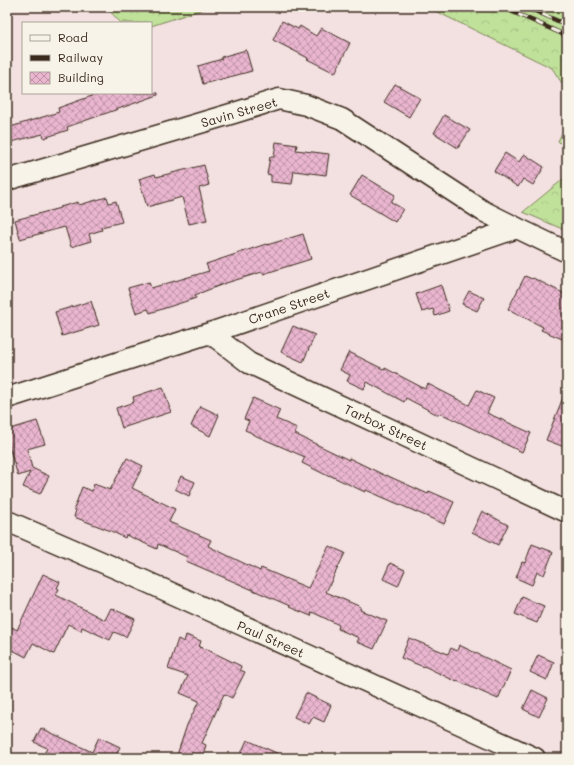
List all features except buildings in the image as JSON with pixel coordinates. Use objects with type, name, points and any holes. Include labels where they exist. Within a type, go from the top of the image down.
[{"type":"street","name":"Savin Street","points":[[7,180],[279,99],[306,105],[342,119],[483,211],[517,228]]},
{"type":"street","points":[[517,228],[567,252]]},
{"type":"street","name":"Crane Street","points":[[7,398],[210,333],[517,228]]},
{"type":"street","name":"Tarbox Street","points":[[210,333],[249,363],[567,512]]},
{"type":"street","name":"Paul Street","points":[[7,522],[136,577],[535,758]]},
{"type":"green space","points":[[106,7],[210,7],[152,26],[152,22],[120,22]]},
{"type":"green space","points":[[427,7],[567,7],[567,91],[552,68]]},
{"type":"green space","points":[[567,123],[567,150],[558,141]]},
{"type":"green space","points":[[567,176],[567,231],[523,212]]},
{"type":"railway","points":[[502,7],[567,36]]},
{"type":"railway","points":[[526,7],[567,25]]}]
